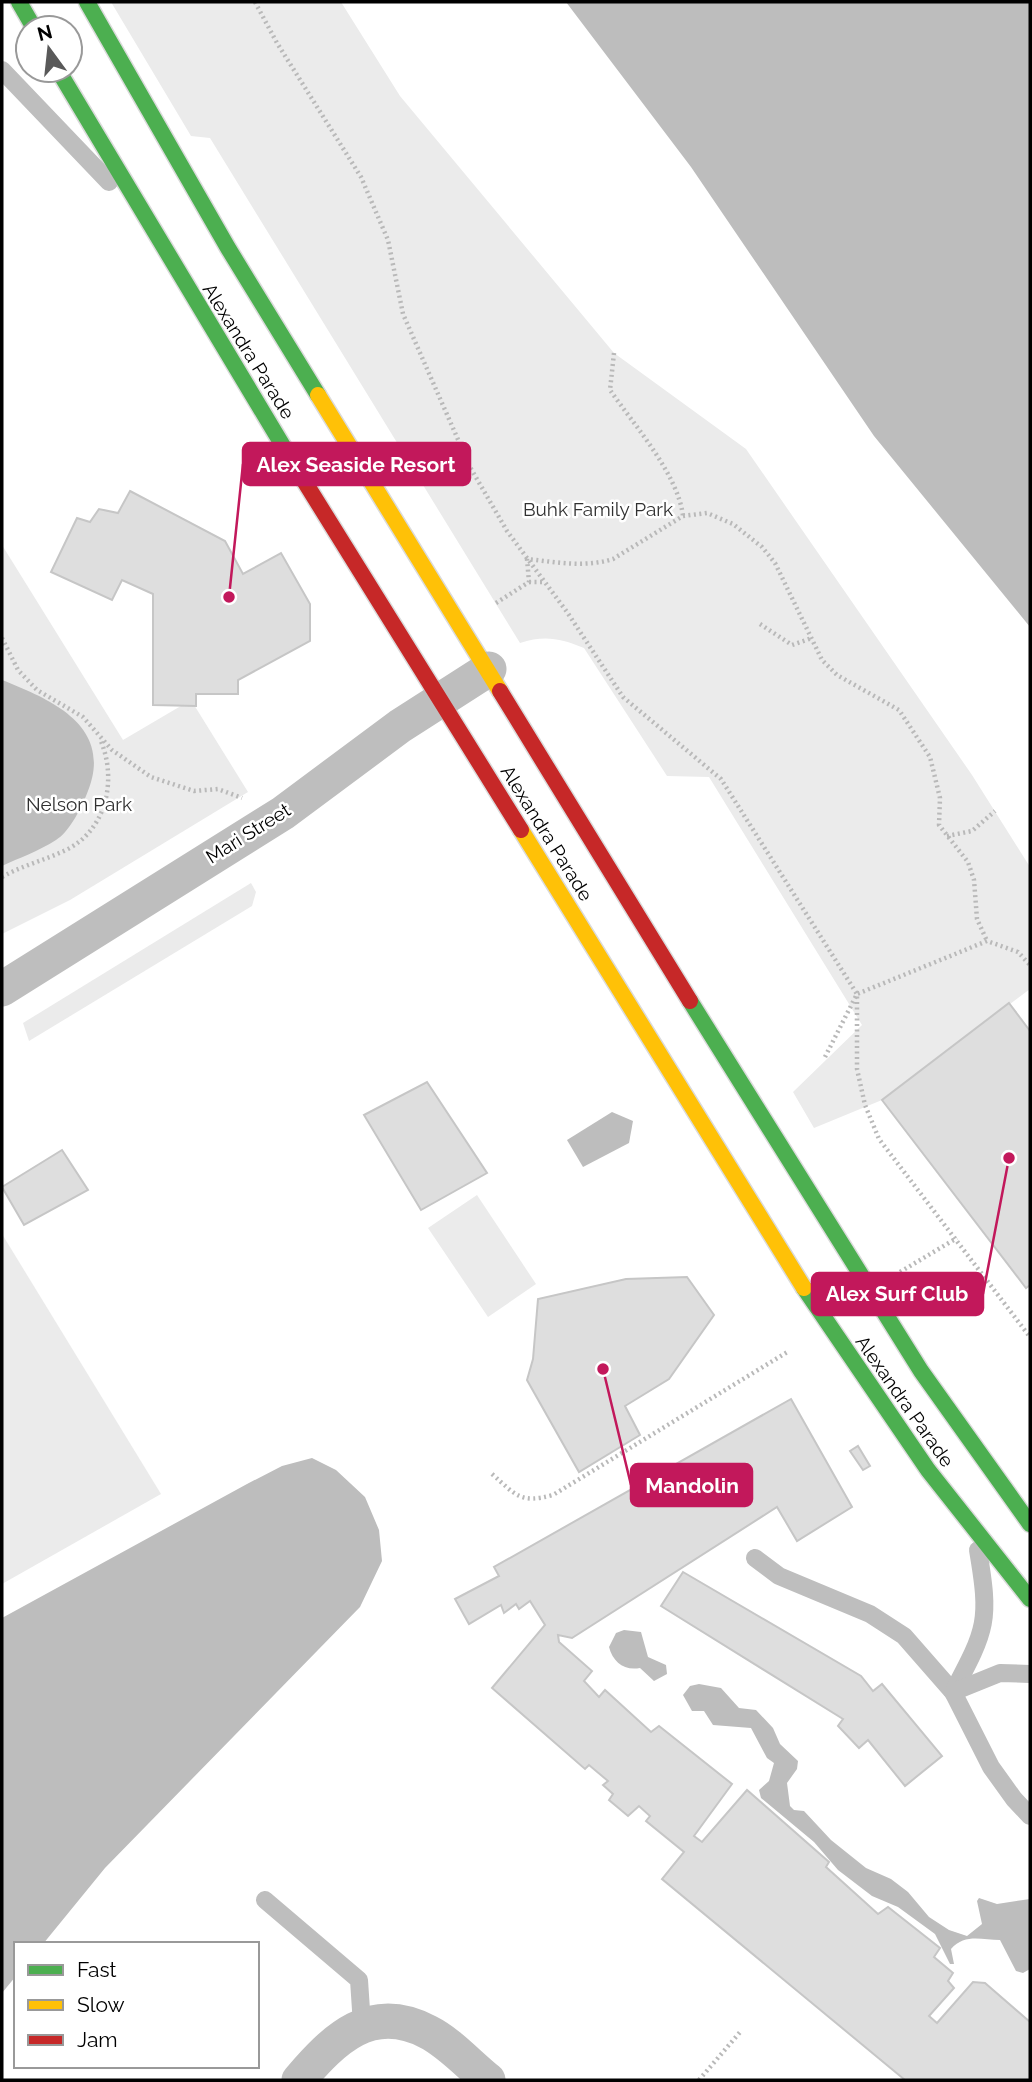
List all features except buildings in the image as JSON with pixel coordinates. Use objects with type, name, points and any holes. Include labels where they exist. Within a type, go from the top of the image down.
[{"type":"main road","name":"Alexandra Parade","points":[[88,2],[228,248],[884,1314],[972,1445],[1030,1524]]},
{"type":"main road","name":"Alexandra Parade","points":[[66,84],[137,209],[834,1336],[976,1537],[1030,1599]]},
{"type":"street","name":"Mari Street","points":[[2,989],[283,813],[393,731],[489,669]]},
{"type":"street","points":[[299,2080],[340,2036],[362,2025],[386,2021],[409,2025],[430,2033],[488,2080]]},
{"type":"lane","points":[[2,70],[78,152],[137,209]]},
{"type":"lane","points":[[953,1692],[984,1629],[987,1602],[976,1537]]},
{"type":"lane","points":[[755,1558],[779,1576],[870,1614],[904,1636],[953,1692],[991,1768],[1030,1816]]},
{"type":"lane","points":[[953,1692],[1000,1674],[1030,1674]]},
{"type":"lane","points":[[265,1900],[359,1980],[362,2025]]},
{"type":"path","points":[[255,2],[276,43],[361,177],[388,240],[403,314],[470,467],[507,531],[623,697],[721,779],[857,994],[857,1069],[865,1105],[880,1139],[1030,1337]]},
{"type":"path","points":[[614,353],[610,390],[671,478],[681,498],[682,516]]},
{"type":"path","points":[[527,559],[571,564],[613,559],[682,516],[707,513],[720,517],[762,547],[775,563],[822,660],[836,675],[899,710],[930,757],[940,798],[939,825],[968,862],[974,880],[977,919],[987,941]]},
{"type":"path","points":[[527,559],[528,582]]},
{"type":"path","points":[[496,603],[528,582],[544,582]]},
{"type":"path","points":[[760,624],[792,645],[813,638]]},
{"type":"path","points":[[2,638],[18,670],[37,690],[83,717],[113,750],[151,777],[194,791],[218,789],[283,813]]},
{"type":"path","points":[[2,877],[70,848],[88,834],[100,815],[111,778],[109,758],[99,735]]},
{"type":"path","points":[[947,836],[972,831],[995,811]]},
{"type":"path","points":[[825,1057],[857,994],[987,941],[1018,952],[1030,965]]},
{"type":"path","points":[[899,1273],[957,1238]]},
{"type":"path","points":[[492,1474],[519,1498],[532,1501],[553,1495],[789,1351]]},
{"type":"path","points":[[699,2080],[741,2031]]},
{"type":"green space","name":"Buhk Family Park","points":[[111,2],[341,2],[400,96],[614,353],[746,449],[972,775],[1030,867],[1030,989],[882,1100],[814,1128],[793,1092],[862,1025],[709,777],[667,776],[584,648],[552,639],[520,643],[210,138],[191,136]]},
{"type":"green space","name":"Nelson Park","points":[[2,545],[123,740],[191,700],[248,792],[70,900],[2,934]]},
{"type":"green space","points":[[251,883],[256,892],[252,906],[29,1041],[23,1023]]},
{"type":"green space","points":[[477,1195],[536,1284],[488,1317],[428,1228]]},
{"type":"green space","points":[[2,1234],[161,1494],[2,1584]]},
{"type":"shaded area","points":[[566,2],[1030,2],[1030,627],[874,436],[691,167]]},
{"type":"shaded area","points":[[2,680],[42,697],[75,720],[87,735],[93,752],[93,772],[84,802],[65,832],[49,844],[2,866]]},
{"type":"shaded area","points":[[612,1112],[633,1121],[629,1143],[583,1167],[567,1140]]},
{"type":"shaded area","points":[[312,1458],[336,1470],[365,1497],[379,1530],[382,1561],[360,1607],[105,1868],[45,1942],[14,1942],[14,1978],[2,1993],[2,1618],[282,1466]]},
{"type":"shaded area","points":[[624,1630],[641,1632],[648,1657],[666,1665],[667,1674],[654,1681],[640,1668],[624,1667],[616,1661],[609,1647],[616,1633]]},
{"type":"shaded area","points":[[699,1684],[721,1688],[739,1708],[756,1710],[773,1728],[780,1744],[798,1761],[797,1769],[787,1783],[790,1806],[794,1810],[804,1811],[831,1840],[866,1868],[891,1879],[908,1892],[929,1917],[949,1930],[967,1936],[982,1924],[977,1901],[979,1898],[997,1904],[1030,1899],[1030,1969],[1023,1973],[1016,1971],[1000,1940],[962,1941],[951,1949],[954,1964],[950,1964],[935,1934],[898,1907],[872,1896],[838,1870],[814,1842],[761,1798],[759,1790],[769,1781],[774,1763],[767,1758],[751,1728],[713,1725],[704,1711],[692,1711],[683,1695],[690,1686]]},
{"type":"traffic: fast","points":[[19,2],[26,14]]},
{"type":"traffic: fast","points":[[87,2],[228,248],[318,395]]},
{"type":"traffic: fast","points":[[66,84],[298,471]]},
{"type":"traffic: fast","points":[[690,1001],[921,1371],[1030,1524]]},
{"type":"traffic: fast","points":[[804,1288],[928,1470],[1030,1599]]},
{"type":"traffic: slow","points":[[318,395],[500,691]]},
{"type":"traffic: slow","points":[[521,830],[804,1288]]},
{"type":"traffic: jam","points":[[298,471],[521,830]]},
{"type":"traffic: jam","points":[[500,691],[690,1001]]},
{"type":"place","name":"Alex Seaside Resort","points":[[229,597]]},
{"type":"place","name":"Alex Surf Club","points":[[1009,1158]]},
{"type":"place","name":"Mandolin","points":[[603,1369]]}]
